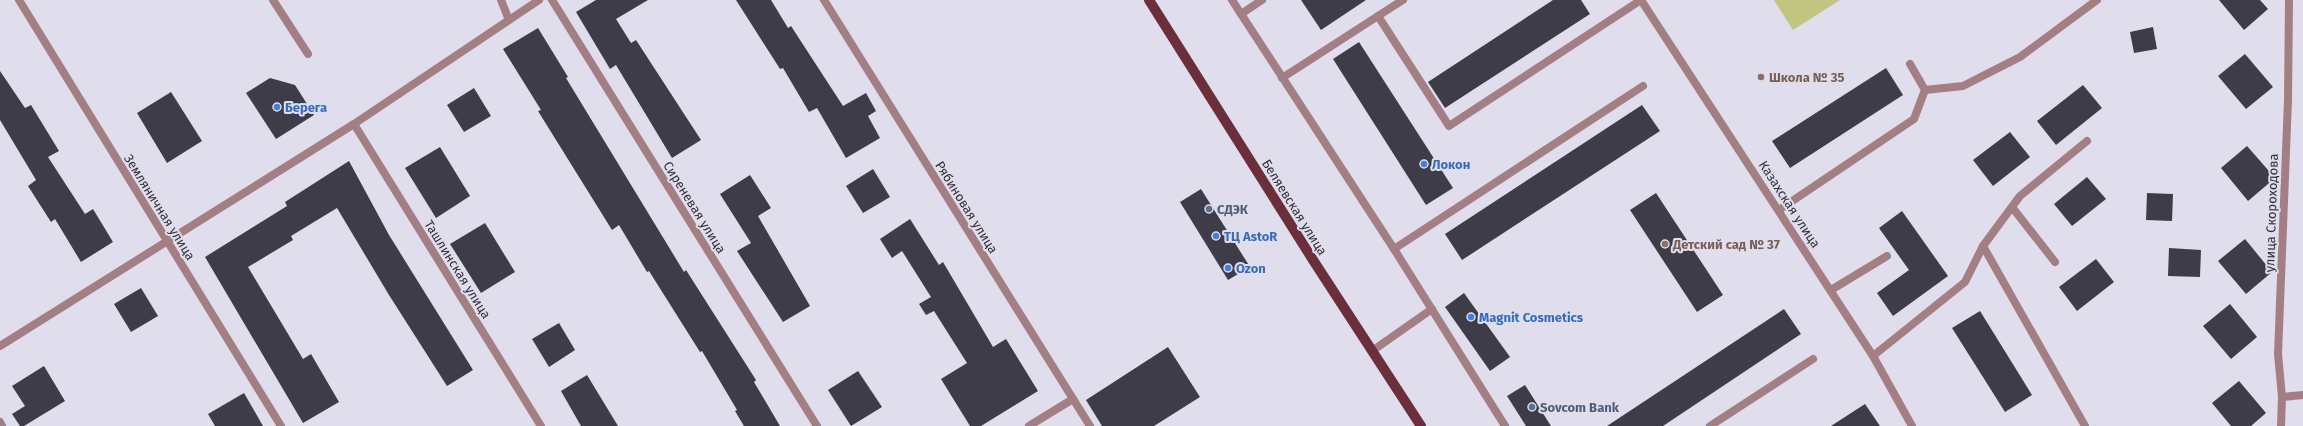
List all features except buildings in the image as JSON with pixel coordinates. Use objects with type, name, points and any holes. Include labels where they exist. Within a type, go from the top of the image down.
[{"type":"main road","name":"Беляевская улица","points":[[1149,0],[1420,426]]},
{"type":"street","name":"Земляничная улица","points":[[19,0],[281,426]]},
{"type":"street","points":[[273,0],[308,54]]},
{"type":"street","points":[[500,0],[509,20]]},
{"type":"street","points":[[0,346],[354,124],[539,0]]},
{"type":"street","name":"Сиреневая улица","points":[[552,0],[817,426]]},
{"type":"street","name":"Рябиновая улица","points":[[824,0],[1090,426]]},
{"type":"street","points":[[1232,0],[1394,249],[1505,426]]},
{"type":"street","points":[[1241,14],[1262,0]]},
{"type":"street","points":[[1282,78],[1403,0]]},
{"type":"street","points":[[1378,16],[1449,126],[1641,0]]},
{"type":"street","name":"Казахская улица","points":[[1641,0],[1873,356],[1912,426]]},
{"type":"street","points":[[1925,90],[1963,86],[2020,57],[2097,0]]},
{"type":"street","name":"улица Скороходова","points":[[2281,426],[2282,397],[2278,354],[2288,100],[2289,0]]},
{"type":"street","points":[[1910,64],[1925,90]]},
{"type":"street","points":[[1394,249],[1643,86]]},
{"type":"street","points":[[1779,210],[1914,119],[1925,90]]},
{"type":"street","name":"Ташлинская улица","points":[[354,124],[541,426]]},
{"type":"street","points":[[1873,356],[1965,282],[1983,246],[2020,196],[2088,141]]},
{"type":"street","points":[[2012,207],[2055,262]]},
{"type":"street","points":[[1983,246],[2085,426]]},
{"type":"street","points":[[1831,290],[1887,256]]},
{"type":"street","points":[[1372,351],[1432,309]]},
{"type":"street","points":[[1710,426],[1813,359]]},
{"type":"street","points":[[2282,397],[2303,395]]},
{"type":"street","points":[[1029,426],[1073,399]]},
{"type":"street","points":[[0,422],[2,426]]},
{"type":"green space","points":[[1774,0],[1840,0],[1793,30]]},
{"type":"place","name":"Школа № 35","points":[[1761,77]]},
{"type":"place","name":"Берега","points":[[277,107]]},
{"type":"place","name":"Локон","points":[[1424,164]]},
{"type":"place","name":"СДЭК","points":[[1209,209]]},
{"type":"place","name":"ТЦ AstoR","points":[[1216,236]]},
{"type":"place","name":"Детский сад № 37","points":[[1665,244]]},
{"type":"place","name":"Ozon","points":[[1228,268]]},
{"type":"place","name":"Magnit Cosmetics","points":[[1471,317]]},
{"type":"place","name":"Sovcom Bank","points":[[1532,407]]}]
